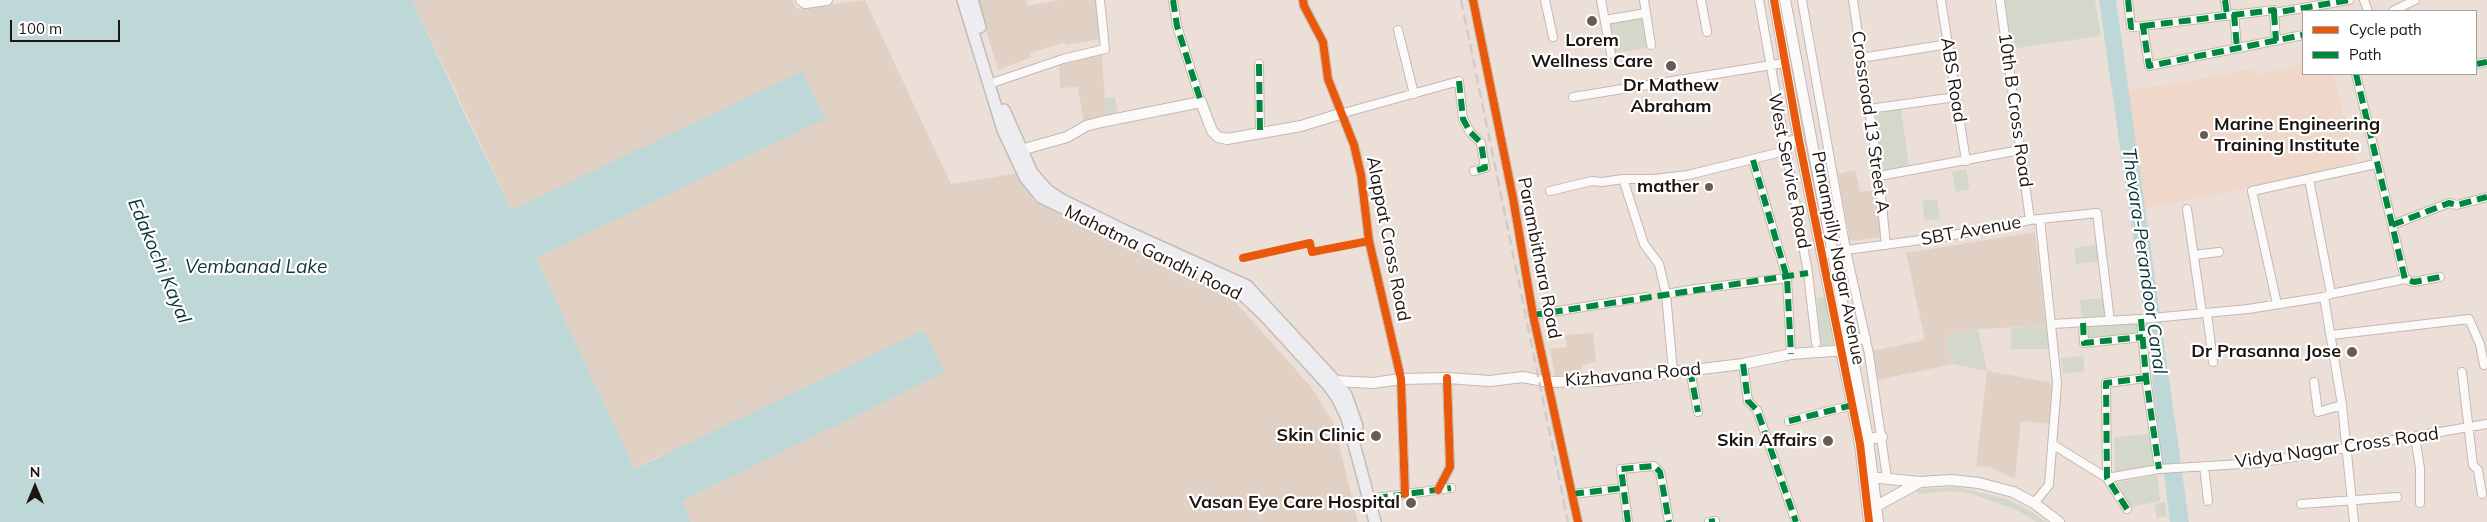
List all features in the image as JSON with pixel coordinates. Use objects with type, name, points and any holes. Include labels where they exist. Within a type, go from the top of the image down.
[{"type":"main road","name":"Mahatma Gandhi Road","points":[[963,0],[1010,148],[1024,177],[1044,194],[1243,296],[1346,396],[1354,416],[1382,522]]},
{"type":"main road","name":"Mahatma Gandhi Road","points":[[972,0],[995,82],[1021,150],[1044,194]]},
{"type":"main road","name":"Mahatma Gandhi Road","points":[[1332,383],[1347,418],[1375,522]]},
{"type":"street","points":[[801,0],[805,3],[827,0]]},
{"type":"street","points":[[995,82],[1063,59],[1105,49],[1100,0]]},
{"type":"street","points":[[1173,0],[1177,26],[1201,102],[1212,131],[1218,137],[1227,139],[1260,134],[1459,81],[1463,119],[1470,132],[1481,143],[1485,168],[1474,171]]},
{"type":"street","name":"Alappat Cross Road","points":[[1303,0],[1304,6],[1323,42],[1328,79],[1340,114],[1354,145],[1361,175],[1369,241],[1401,379],[1405,494]]},
{"type":"street","name":"Parambithara Road","points":[[1473,0],[1533,315],[1578,522]]},
{"type":"street","points":[[1545,0],[1553,37]]},
{"type":"street","points":[[1601,0],[1606,20],[1610,54]]},
{"type":"street","points":[[1644,0],[1650,45]]},
{"type":"street","points":[[1701,0],[1707,32]]},
{"type":"street","name":"West Service Road","points":[[1759,0],[1769,65],[1808,273],[1816,343]]},
{"type":"street","name":"Panampilly Nagar Avenue","points":[[1774,0],[1799,140],[1828,253]]},
{"type":"street","name":"Panampilly Nagar Avenue","points":[[1785,0],[1828,253],[1868,439],[1873,508],[1878,522]]},
{"type":"street","points":[[1802,0],[1846,250],[1865,338],[1887,478]]},
{"type":"street","name":"Crossroad 13 Street A","points":[[1853,0],[1879,176],[1886,245]]},
{"type":"street","name":"ABS Road","points":[[1941,0],[1966,160]]},
{"type":"street","name":"10th B Cross Road","points":[[2000,0],[2030,220]]},
{"type":"street","points":[[2128,0],[2131,27],[2274,10],[2276,41]]},
{"type":"street","points":[[2224,0],[2230,15],[2237,48]]},
{"type":"street","points":[[2274,13],[2327,7],[2349,0]]},
{"type":"street","points":[[2395,10],[2415,0]]},
{"type":"street","points":[[1606,20],[1646,13]]},
{"type":"street","points":[[2144,26],[2150,66],[2302,35]]},
{"type":"street","points":[[1398,30],[1414,94]]},
{"type":"street","points":[[1861,58],[1948,44]]},
{"type":"street","points":[[2477,64],[2487,62]]},
{"type":"street","points":[[1573,97],[1784,63]]},
{"type":"street","points":[[1259,64],[1260,134]]},
{"type":"street","points":[[2356,75],[2405,279]]},
{"type":"street","points":[[1870,110],[1956,97]]},
{"type":"street","points":[[1021,150],[1067,137],[1086,126],[1100,122],[1201,102]]},
{"type":"street","points":[[1550,190],[1592,181],[1654,179],[1688,175],[1753,160],[1799,140]]},
{"type":"street","points":[[1879,176],[2020,150]]},
{"type":"street","points":[[1753,160],[1787,278],[1791,354]]},
{"type":"street","points":[[2277,304],[2252,191],[2376,164]]},
{"type":"street","points":[[1622,179],[1644,244],[1659,264],[1666,294],[1673,372]]},
{"type":"street","points":[[2309,179],[2328,295],[2331,335],[2347,447],[2354,522]]},
{"type":"street","points":[[2392,225],[2449,203],[2457,206],[2487,196]]},
{"type":"street","points":[[2187,209],[2213,362]]},
{"type":"street","name":"SBT Avenue","points":[[1846,250],[1943,237],[2030,220],[2097,213],[2110,321]]},
{"type":"street","points":[[2034,503],[2049,485],[2056,382],[2052,324],[2040,219]]},
{"type":"street","points":[[1828,253],[1846,250]]},
{"type":"street","points":[[2194,255],[2219,252]]},
{"type":"street","points":[[2052,324],[2204,313],[2277,304],[2405,279],[2414,282],[2440,277]]},
{"type":"street","points":[[1666,294],[1787,278]]},
{"type":"street","points":[[1533,315],[1646,297]]},
{"type":"street","points":[[2106,478],[2159,469],[2146,378],[2141,319]]},
{"type":"street","points":[[2331,335],[2469,319],[2480,344],[2484,365]]},
{"type":"street","points":[[2083,323],[2084,343],[2143,338]]},
{"type":"street","name":"Kizhavana Road","points":[[1332,383],[1373,383],[1401,379],[1447,378],[1490,381],[1522,377],[1549,382],[1600,381],[1743,364],[1791,354],[1848,347],[1865,338]]},
{"type":"street","name":"Panampilly Nagar Avenue","points":[[1848,347],[1853,405],[1870,477]]},
{"type":"street","points":[[1743,364],[1748,401],[1757,410],[1796,522]]},
{"type":"street","points":[[1690,370],[1698,412]]},
{"type":"street","points":[[2462,372],[2473,465],[2478,470],[2482,494]]},
{"type":"street","points":[[1438,490],[1450,467],[1447,378]]},
{"type":"street","points":[[2106,478],[2106,383],[2146,378]]},
{"type":"street","points":[[2314,382],[2318,412],[2342,405]]},
{"type":"street","points":[[1789,421],[1853,405]]},
{"type":"street","name":"Vidya Nagar Cross Road","points":[[2159,469],[2258,463],[2487,424]]},
{"type":"street","points":[[1868,439],[1882,437]]},
{"type":"street","points":[[2416,437],[2420,468],[2420,503]]},
{"type":"street","points":[[2052,444],[2106,478],[2127,508]]},
{"type":"street","points":[[1628,522],[1621,469],[1654,466],[1660,472],[1669,522]]},
{"type":"street","points":[[2204,466],[2208,502]]},
{"type":"street","points":[[2478,470],[2487,468]]},
{"type":"street","points":[[1870,477],[1920,482],[1969,480],[2013,492],[2034,503],[2059,522]]},
{"type":"street","points":[[1873,508],[1920,482]]},
{"type":"street","points":[[1376,498],[1451,488]]},
{"type":"street","points":[[1572,494],[1622,488]]},
{"type":"street","points":[[2301,504],[2352,502],[2397,497]]},
{"type":"street","name":"Panampilly Nagar Avenue","points":[[1869,522],[1873,508]]},
{"type":"street","points":[[1709,522],[1715,521]]},
{"type":"shaded area","points":[[412,0],[792,0],[797,9],[865,0],[951,184],[1019,173],[1034,201],[1186,277],[1231,297],[1312,388],[1334,424],[1358,522],[691,522],[662,455],[635,469],[536,258],[527,204],[512,210]]},
{"type":"shaded area","points":[[977,0],[1026,0],[1027,6],[1059,0],[1097,0],[1102,39],[1066,45],[1065,42],[1030,53],[1032,57],[998,70]]},
{"type":"shaded area","points":[[2005,0],[2095,0],[2101,36],[2010,49]]},
{"type":"shaded area","points":[[1642,17],[1647,48],[1615,53],[1609,25],[1612,22]]},
{"type":"shaded area","points":[[1102,53],[1106,119],[1084,124],[1078,87],[1060,88],[1059,62]]},
{"type":"shaded area","name":"Marine Engineering Training Institute","points":[[2302,64],[2302,75],[2333,75],[2356,162],[2286,180],[2145,209],[2128,90],[2180,83],[2254,68],[2256,76]]},
{"type":"shaded area","points":[[1115,97],[1118,116],[1106,119],[1104,98]]},
{"type":"shaded area","points":[[1901,109],[1909,167],[1884,171],[1875,113]]},
{"type":"shaded area","points":[[1966,169],[1970,189],[1956,192],[1952,172]]},
{"type":"shaded area","points":[[1855,170],[1860,192],[1877,190],[1883,237],[1850,241],[1838,174]]},
{"type":"shaded area","points":[[1937,199],[1940,219],[1925,221],[1922,201]]},
{"type":"shaded area","points":[[2035,232],[2046,326],[1978,329],[1946,336],[1953,364],[1878,380],[1872,351],[1925,340],[1906,253]]},
{"type":"shaded area","points":[[2098,245],[2099,261],[2076,264],[2074,248]]},
{"type":"shaded area","points":[[1826,297],[1833,344],[1821,346],[1817,298]]},
{"type":"shaded area","points":[[2105,298],[2107,314],[2103,318],[2082,320],[2080,300]]},
{"type":"shaded area","points":[[2134,321],[2138,323],[2138,333],[2135,336],[2090,340],[2087,338],[2086,327],[2090,324]]},
{"type":"shaded area","points":[[2046,326],[2049,349],[2011,349],[2011,328]]},
{"type":"shaded area","points":[[1978,329],[1987,371],[1953,364],[1945,336]]},
{"type":"shaded area","points":[[1593,333],[1596,362],[1582,365],[1582,374],[1555,376],[1550,349],[1567,347],[1565,335]]},
{"type":"shaded area","points":[[2083,356],[2085,371],[2063,374],[2061,358]]},
{"type":"shaded area","points":[[1987,371],[2049,382],[2053,386],[2049,424],[2021,421],[2015,479],[1989,467],[1976,466]]},
{"type":"shaded area","points":[[2149,434],[2154,465],[2115,472],[2114,437]]},
{"type":"shaded area","points":[[2157,475],[2160,501],[2131,507],[2115,483]]},
{"type":"shaded area","points":[[1957,487],[2006,499],[2029,510],[2047,522],[2036,522],[2019,511],[1969,493],[1950,491],[1917,494],[1917,489]]},
{"type":"shaded area","points":[[2165,502],[2167,516],[2157,518],[2154,504]]},
{"type":"water","name":"Vembanad Lake","points":[[0,0],[412,0],[466,117],[512,210],[802,71],[825,119],[536,258],[635,469],[924,330],[945,372],[682,501],[691,522],[0,522]]},
{"type":"water","name":"Thevara-Perandoor Canal","points":[[2099,0],[2116,0],[2189,522],[2170,522],[2144,313]]},
{"type":"railway","points":[[1461,0],[1568,522]]},
{"type":"marked path","points":[[1173,0],[1177,26],[1201,102]]},
{"type":"marked path","points":[[2128,0],[2131,27],[2143,26],[2149,66],[2302,35]]},
{"type":"marked path","points":[[2225,0],[2227,15]]},
{"type":"marked path","points":[[2143,26],[2274,10],[2274,13],[2349,0]]},
{"type":"marked path","points":[[2274,13],[2276,41]]},
{"type":"marked path","points":[[2234,14],[2237,48]]},
{"type":"marked path","points":[[2477,64],[2487,62]]},
{"type":"marked path","points":[[1259,64],[1260,134]]},
{"type":"marked path","points":[[2356,75],[2405,279],[2414,282],[2440,277]]},
{"type":"marked path","points":[[1459,81],[1463,119],[1470,132],[1481,143],[1485,168],[1474,171]]},
{"type":"marked path","points":[[1753,160],[1787,278],[1791,354]]},
{"type":"marked path","points":[[2392,225],[2449,203],[2457,205],[2487,197]]},
{"type":"marked path","points":[[1533,315],[1808,273]]},
{"type":"marked path","points":[[2141,319],[2146,378],[2159,469]]},
{"type":"marked path","points":[[2083,323],[2084,343],[2143,337]]},
{"type":"marked path","points":[[1743,364],[1748,401],[1757,410],[1796,522]]},
{"type":"marked path","points":[[1690,370],[1698,412]]},
{"type":"marked path","points":[[2127,509],[2107,478],[2106,383],[2146,378]]},
{"type":"marked path","points":[[1789,421],[1853,405]]},
{"type":"marked path","points":[[1628,522],[1621,469],[1654,466],[1660,472],[1669,522]]},
{"type":"marked path","points":[[1376,498],[1451,488]]},
{"type":"marked path","points":[[1572,494],[1623,488]]},
{"type":"marked path","points":[[1709,522],[1715,521]]},
{"type":"cycle path","points":[[1303,0],[1304,6],[1323,42],[1328,79],[1354,145],[1361,175],[1369,241],[1401,379],[1405,494]]},
{"type":"cycle path","points":[[1473,0],[1513,198],[1533,315],[1578,522]]},
{"type":"cycle path","points":[[1774,0],[1799,140],[1860,444],[1869,522]]},
{"type":"cycle path","points":[[1243,258],[1310,243],[1312,252],[1369,241]]},
{"type":"cycle path","points":[[1438,490],[1450,467],[1447,378]]},
{"type":"place","name":"Lorem Wellness Care","points":[[1592,21]]},
{"type":"place","name":"Dr Mathew Abraham","points":[[1671,66]]},
{"type":"place","name":"Marine Engineering Training Institute","points":[[2204,135]]},
{"type":"place","name":"mather","points":[[1709,187]]},
{"type":"place","name":"Dr Prasanna Jose","points":[[2352,352]]},
{"type":"place","name":"Skin Clinic","points":[[1376,436]]},
{"type":"place","name":"Skin Affairs","points":[[1828,441]]},
{"type":"place","name":"Vasan Eye Care Hospital","points":[[1411,503]]},
{"type":"water label","name":"Edakochi Kayal","points":[[159,261]]}]
